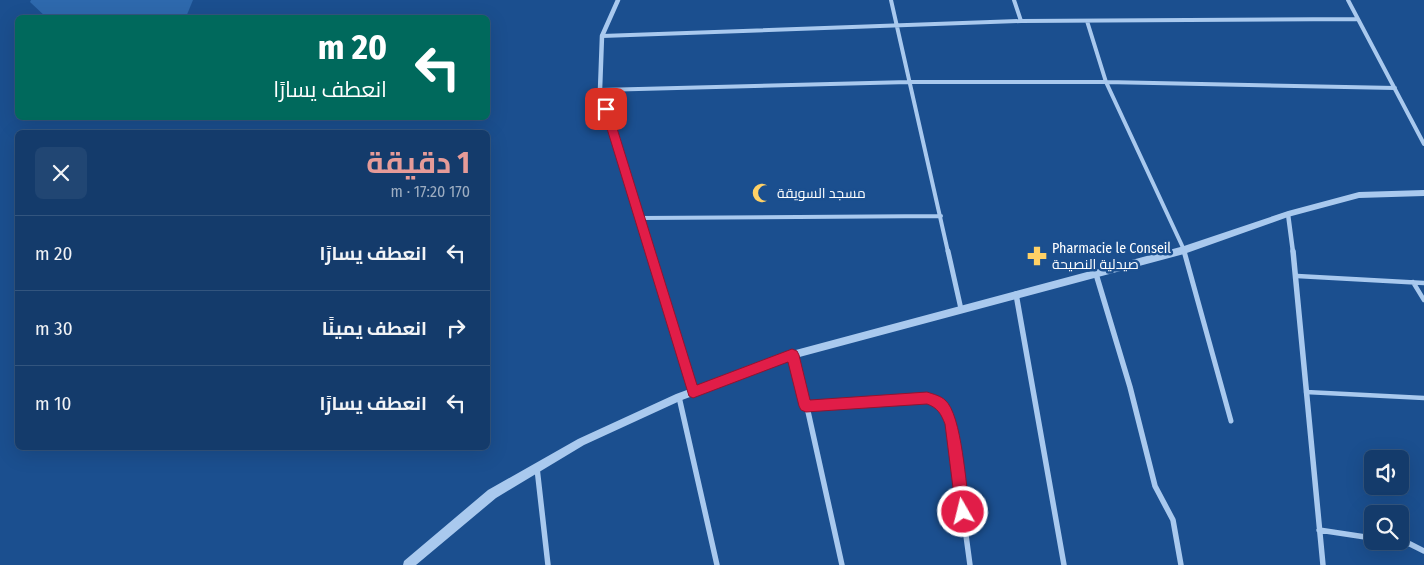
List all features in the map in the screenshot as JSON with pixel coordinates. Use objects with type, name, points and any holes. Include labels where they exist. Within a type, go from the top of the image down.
[{"type":"street","points":[[618,0],[602,36],[600,90],[693,392]]},
{"type":"street","points":[[891,0],[962,310]]},
{"type":"street","points":[[1014,0],[1021,21]]},
{"type":"street","points":[[1348,0],[1424,144]]},
{"type":"street","points":[[602,36],[1021,21],[1357,19]]},
{"type":"street","points":[[1087,21],[1106,82],[1184,250],[1231,421]]},
{"type":"street","points":[[600,90],[909,82],[1106,82],[1395,88]]},
{"type":"street","points":[[408,565],[492,494],[581,442],[679,397],[792,355],[1184,250],[1288,214],[1359,195],[1424,193]]},
{"type":"street","points":[[1288,214],[1297,276],[1318,530],[1324,565]]},
{"type":"street","points":[[639,218],[941,216]]},
{"type":"street","points":[[1096,274],[1130,387],[1156,486],[1173,520],[1181,565]]},
{"type":"street","points":[[1016,294],[1064,565]]},
{"type":"street","points":[[792,355],[806,406],[842,565]]},
{"type":"street","points":[[679,397],[717,565]]},
{"type":"street","points":[[806,406],[927,398],[940,403],[947,412],[951,424],[970,565]]},
{"type":"street","points":[[537,468],[548,565]]},
{"type":"street","points":[[1318,530],[1364,537]]},
{"type":"street","points":[[1409,544],[1424,551]]},
{"type":"lane","points":[[1297,276],[1424,283]]},
{"type":"lane","points":[[1413,282],[1424,300]]},
{"type":"lane","points":[[1306,392],[1424,398]]},
{"type":"shaded area","points":[[31,0],[193,0],[187,15],[44,15],[30,2]]},
{"type":"place","name":"مسجد السويقة","points":[[762,193]]},
{"type":"place","name":"Pharmacie le Conseil صيدلية النصيحة","points":[[1037,256]]},
{"type":"route","points":[[606,109],[693,392],[792,355],[806,406],[927,398],[940,403],[947,412],[951,424],[963,512]]}]
